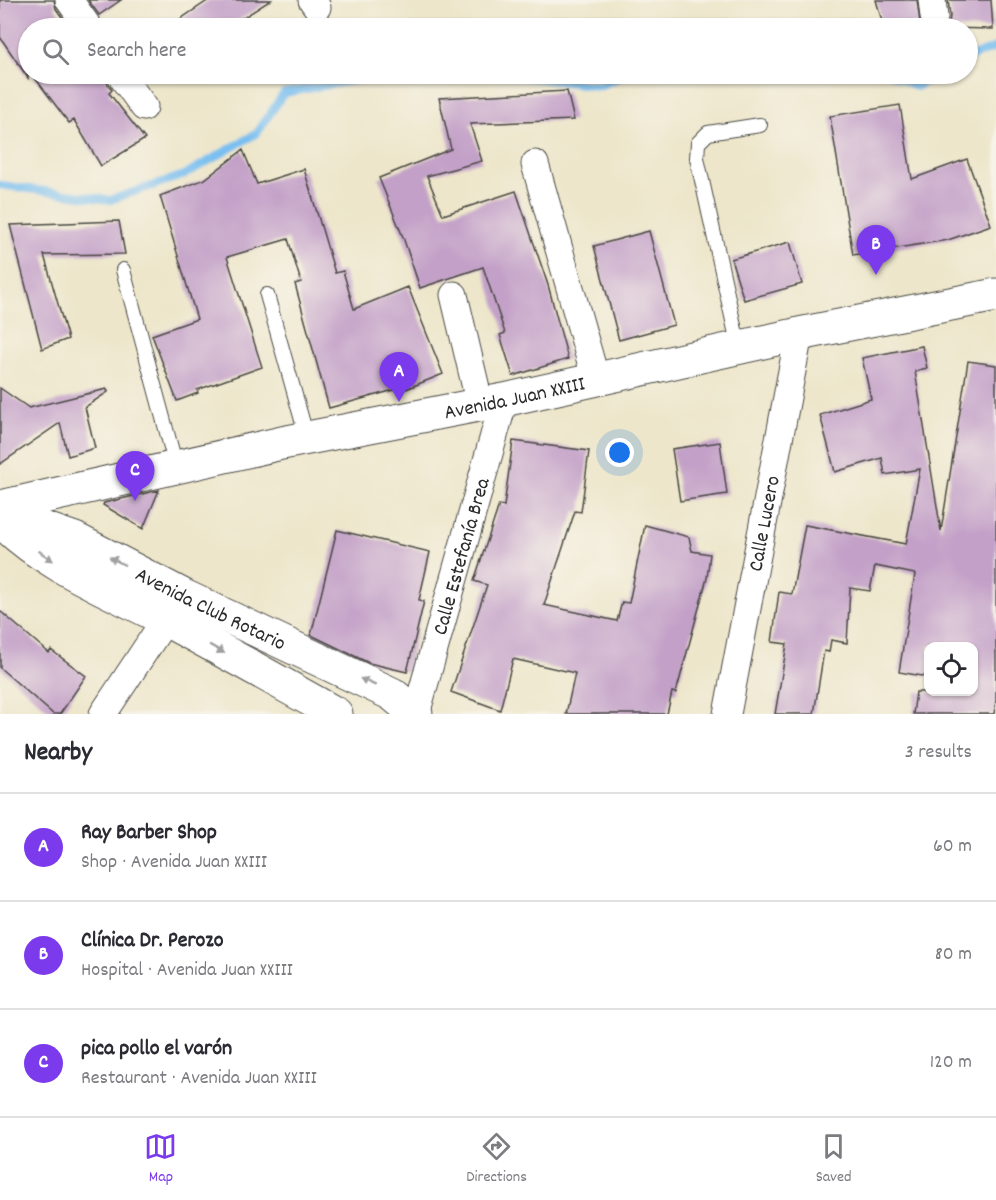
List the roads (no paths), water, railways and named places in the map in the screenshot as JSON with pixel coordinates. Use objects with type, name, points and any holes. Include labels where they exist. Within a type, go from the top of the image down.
[{"type":"main road","name":"Avenida Juan XXIII","points":[[0,507],[307,438],[492,402],[799,334],[996,295]]},
{"type":"main road","name":"Avenida Club Rotario","points":[[0,513],[75,539],[186,597],[392,694],[416,714]]},
{"type":"main road","name":"Avenida Club Rotario","points":[[0,520],[14,533],[59,565],[336,714]]},
{"type":"street","points":[[69,0],[82,18]]},
{"type":"street","points":[[128,84],[144,106]]},
{"type":"street","points":[[535,164],[596,380]]},
{"type":"street","points":[[454,295],[492,402]]},
{"type":"street","name":"Calle Lucero","points":[[727,714],[799,334]]},
{"type":"street","name":"Calle Estefanía Brea","points":[[416,714],[492,402]]},
{"type":"street","points":[[103,714],[165,620]]},
{"type":"lane","points":[[739,348],[697,158],[698,143],[708,133],[760,125]]},
{"type":"lane","points":[[123,270],[176,466]]},
{"type":"lane","points":[[267,295],[307,438]]},
{"type":"waterway","points":[[978,54],[996,47]]},
{"type":"waterway","points":[[0,185],[110,200],[184,175],[257,133],[284,93],[334,84]]},
{"type":"waterway","points":[[582,84],[599,86],[604,84]]},
{"type":"waterway","points":[[911,84],[917,87],[921,84]]},
{"type":"place","name":"Clínica Dr. Perozo","points":[[876,275]]},
{"type":"place","name":"Ray Barber Shop","points":[[399,402]]},
{"type":"place","name":"pica pollo el varón","points":[[135,501]]}]
